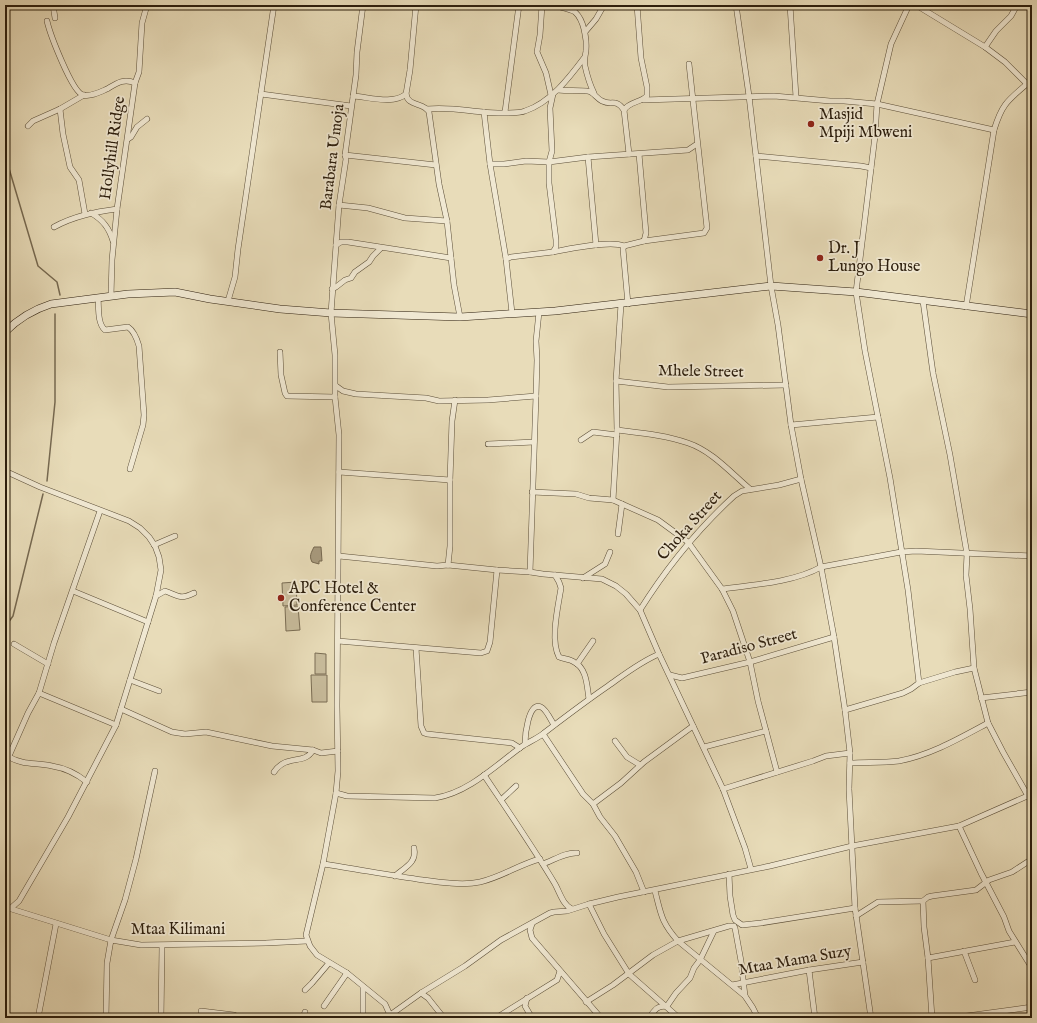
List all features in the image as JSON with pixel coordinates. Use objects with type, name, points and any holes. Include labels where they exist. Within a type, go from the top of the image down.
[{"type":"street","points":[[53,5],[55,18]]},
{"type":"street","name":"Hollyhill Ridge","points":[[111,296],[112,260],[117,209],[135,83],[139,72],[142,23],[147,5]]},
{"type":"street","points":[[228,301],[235,277],[274,5]]},
{"type":"street","name":"Barabara Umoja","points":[[307,941],[307,928],[323,864],[336,793],[338,771],[339,435],[335,397],[335,355],[331,313],[339,205],[346,159],[345,155],[363,5]]},
{"type":"street","points":[[405,97],[410,70],[416,5]]},
{"type":"street","points":[[505,112],[519,5]]},
{"type":"street","points":[[542,5],[537,52],[546,73],[552,94],[550,108],[552,151],[549,162],[550,196],[556,240],[556,247],[553,252]]},
{"type":"street","points":[[554,5],[571,10],[580,18],[584,32],[586,50],[584,58],[585,66],[594,94]]},
{"type":"street","points":[[584,32],[596,19],[604,5]]},
{"type":"street","points":[[637,5],[641,58],[647,87],[647,96],[642,100]]},
{"type":"street","points":[[736,5],[749,96],[771,286],[778,325],[791,425],[801,479],[822,567],[845,710],[850,753],[849,789],[855,908],[870,1018]]},
{"type":"street","points":[[790,5],[796,97]]},
{"type":"street","points":[[909,5],[891,44],[877,104],[875,136],[856,292],[865,351],[890,478],[908,590],[919,683]]},
{"type":"street","points":[[916,5],[985,47],[1005,62],[1028,83],[1032,89]]},
{"type":"street","points":[[985,47],[996,31],[1011,16],[1017,5]]},
{"type":"street","points":[[46,21],[73,85],[80,94],[84,95]]},
{"type":"street","points":[[353,96],[385,99],[405,97],[415,104],[427,109],[447,107],[484,112],[525,112],[558,90],[584,58]]},
{"type":"street","points":[[506,259],[511,257],[596,245],[624,246],[644,241],[704,233],[707,228],[689,64]]},
{"type":"street","points":[[28,126],[33,121],[60,109],[84,95],[99,93],[123,80],[135,83]]},
{"type":"street","points":[[966,307],[994,130],[1002,107],[1028,83]]},
{"type":"street","points":[[558,90],[587,90],[602,101],[618,103],[624,110],[629,154]]},
{"type":"street","points":[[261,94],[351,106]]},
{"type":"street","points":[[624,110],[630,103],[642,100],[749,96],[796,97],[877,104],[994,130]]},
{"type":"street","points":[[60,109],[63,134],[70,168],[79,180],[85,214]]},
{"type":"street","points":[[427,109],[429,112],[439,184],[447,221],[454,285],[460,317]]},
{"type":"street","points":[[484,112],[490,164],[506,259],[512,313]]},
{"type":"street","points":[[128,140],[137,127],[147,119]]},
{"type":"street","points":[[688,150],[697,144]]},
{"type":"street","points":[[490,164],[526,161],[549,162],[588,157],[688,150],[698,154]]},
{"type":"street","points":[[639,154],[646,233],[644,241]]},
{"type":"street","points":[[345,155],[436,165]]},
{"type":"street","points":[[756,156],[871,168]]},
{"type":"street","points":[[588,157],[596,245]]},
{"type":"street","points":[[339,205],[368,208],[405,218],[447,221]]},
{"type":"street","points":[[54,227],[67,220],[85,214],[117,209]]},
{"type":"street","points":[[91,213],[99,218],[107,228],[114,245]]},
{"type":"street","points":[[336,245],[341,242],[348,242],[452,258]]},
{"type":"street","points":[[613,500],[617,432],[616,381],[624,304],[624,246]]},
{"type":"street","points":[[332,289],[350,278],[355,272],[369,262],[381,248]]},
{"type":"street","points":[[5,332],[23,316],[51,304],[141,292],[175,292],[280,309],[331,313],[460,317],[539,312],[624,304],[771,286],[856,292],[966,307],[1032,314]]},
{"type":"street","points":[[98,298],[101,328],[105,330],[128,327],[137,338],[139,346],[144,415],[143,425],[130,469]]},
{"type":"street","points":[[307,941],[318,955],[347,973],[385,1004],[388,1017],[421,993],[465,966],[501,940],[550,913],[567,911],[589,904],[770,866],[852,846],[959,826],[1030,795],[1003,752],[988,723],[974,668],[966,575],[967,554],[950,455],[933,373],[923,301]]},
{"type":"street","points":[[530,572],[537,360],[536,342],[539,312]]},
{"type":"street","points":[[280,352],[281,375],[284,393],[287,396],[335,397]]},
{"type":"street","name":"Mhele Street","points":[[616,381],[668,387],[786,385]]},
{"type":"street","points":[[336,386],[342,391],[356,394],[426,398],[439,401],[488,400],[536,396]]},
{"type":"street","points":[[448,565],[450,546],[452,421],[455,400]]},
{"type":"street","points":[[791,425],[878,417]]},
{"type":"street","points":[[581,440],[593,432],[617,432],[652,434],[688,443],[715,459],[750,489]]},
{"type":"street","points":[[488,444],[534,442]]},
{"type":"street","points":[[5,471],[40,487],[129,521],[140,528],[154,545],[159,557],[161,570],[156,596],[116,725],[87,782],[32,881],[19,901],[8,908]]},
{"type":"street","points":[[339,472],[450,480]]},
{"type":"street","name":"Choka Street","points":[[640,610],[688,542],[734,496],[742,491],[779,485],[801,479]]},
{"type":"street","points":[[532,492],[576,494],[589,498],[613,500],[658,520],[688,542],[722,589],[737,622],[750,662],[758,701],[777,772]]},
{"type":"street","points":[[618,534],[622,504]]},
{"type":"street","points":[[5,765],[28,713],[39,693],[54,643],[100,511]]},
{"type":"street","points":[[154,545],[175,536]]},
{"type":"street","points":[[722,589],[789,579],[815,571],[822,567],[901,552],[916,551],[1032,556]]},
{"type":"street","points":[[583,578],[605,564],[610,552]]},
{"type":"street","points":[[339,556],[437,566],[448,565],[602,579],[616,586],[626,594],[640,610],[659,654],[724,789],[751,869]]},
{"type":"street","points":[[338,641],[481,653],[487,651],[490,642],[497,570]]},
{"type":"street","points":[[555,575],[561,588],[555,635],[556,651],[559,657],[578,664],[584,673],[589,699]]},
{"type":"street","points":[[73,591],[148,622]]},
{"type":"street","points":[[156,596],[165,591],[181,598],[185,598],[194,593]]},
{"type":"street","name":"Paradiso Street","points":[[670,675],[682,678],[750,662],[834,637]]},
{"type":"street","points":[[578,664],[593,641]]},
{"type":"street","points":[[14,644],[48,664]]},
{"type":"street","points":[[416,648],[421,726],[424,732],[427,734],[512,743],[520,748]]},
{"type":"street","points":[[336,793],[347,796],[436,798],[458,792],[484,775],[525,744],[543,734],[641,662],[659,654]]},
{"type":"street","points":[[845,710],[903,693],[919,683],[974,668]]},
{"type":"street","points":[[676,688],[682,678]]},
{"type":"street","points":[[130,680],[159,691]]},
{"type":"street","points":[[981,698],[1032,692]]},
{"type":"street","points":[[39,693],[116,725]]},
{"type":"street","points":[[525,744],[529,718],[535,707],[542,707],[554,725]]},
{"type":"street","points":[[121,709],[172,732],[185,734],[206,732],[272,746],[313,750],[322,753],[338,751]]},
{"type":"street","points":[[850,762],[883,762],[917,756],[934,751],[988,723]]},
{"type":"street","points":[[593,804],[622,782],[640,765],[693,726]]},
{"type":"street","points":[[704,747],[766,731]]},
{"type":"street","points":[[543,734],[583,794],[593,804],[600,817],[615,836],[636,872],[644,892]]},
{"type":"street","points":[[615,741],[627,758],[640,765]]},
{"type":"street","points":[[274,772],[278,766],[284,762],[305,758],[313,750]]},
{"type":"street","points":[[724,789],[826,756],[850,753]]},
{"type":"street","points":[[9,757],[24,763],[57,767],[79,776],[87,782]]},
{"type":"street","points":[[106,1018],[107,963],[111,940],[125,900],[136,859],[155,771]]},
{"type":"street","points":[[484,775],[542,861],[568,908],[572,909]]},
{"type":"street","points":[[501,800],[516,786]]},
{"type":"street","points":[[959,826],[1004,916],[1009,931],[1032,968]]},
{"type":"street","points":[[395,876],[414,860],[414,848]]},
{"type":"street","points":[[323,864],[395,876],[443,882],[470,883],[481,882],[508,873],[532,861],[558,858],[568,852],[577,853]]},
{"type":"street","points":[[856,916],[878,902],[923,901],[932,896],[976,890],[986,882],[1012,872],[1032,859]]},
{"type":"street","points":[[729,874],[733,915],[735,920],[742,925],[855,908]]},
{"type":"street","points":[[654,890],[662,920],[670,932],[700,960],[745,996],[758,1018]]},
{"type":"street","points":[[923,901],[932,1018]]},
{"type":"street","points":[[561,911],[565,903]]},
{"type":"street","points":[[589,904],[604,934],[629,974],[679,1018]]},
{"type":"street","name":"Mtaa Kilimani","points":[[8,908],[111,940],[142,946],[307,941]]},
{"type":"street","points":[[38,1018],[56,924]]},
{"type":"street","points":[[532,924],[530,930],[532,938],[601,1018]]},
{"type":"street","points":[[586,1002],[629,974],[653,955],[678,941],[729,926],[734,926],[735,928],[745,996]]},
{"type":"street","points":[[667,1006],[676,992],[690,978],[714,930]]},
{"type":"street","points":[[928,958],[1015,942]]},
{"type":"street","points":[[161,1018],[162,946]]},
{"type":"street","points":[[964,951],[976,980]]},
{"type":"street","name":"Mtaa Mama Suzy","points":[[732,986],[809,970],[863,962]]},
{"type":"street","points":[[305,990],[329,963]]},
{"type":"street","points":[[809,970],[815,1018]]},
{"type":"street","points":[[557,980],[560,971]]},
{"type":"street","points":[[324,1006],[347,973]]},
{"type":"street","points":[[496,1018],[557,980],[567,978]]},
{"type":"street","points":[[363,987],[363,1018]]},
{"type":"street","points":[[421,993],[432,1002],[444,1018]]},
{"type":"street","points":[[527,998],[525,1006],[532,1018]]},
{"type":"street","points":[[649,1018],[660,1006],[667,1006]]},
{"type":"street","points":[[952,1018],[986,1016],[1032,1007]]},
{"type":"street","points":[[201,1011],[234,1015],[241,1018]]},
{"type":"street","points":[[303,1018],[305,1012]]},
{"type":"shaded area","points":[[314,547],[321,547],[322,561],[319,561],[319,564],[312,562],[311,560],[311,554]]},
{"type":"shaded area","points":[[296,582],[297,605],[283,606],[282,583]]},
{"type":"shaded area","points":[[298,606],[300,630],[286,631],[285,607]]},
{"type":"shaded area","points":[[315,653],[326,654],[326,674],[315,674]]},
{"type":"shaded area","points":[[311,675],[327,675],[327,702],[312,702]]},
{"type":"waterway","points":[[5,155],[38,266],[57,282],[60,295]]},
{"type":"waterway","points":[[47,481],[55,402],[55,314]]},
{"type":"waterway","points":[[5,627],[13,616],[43,494]]},
{"type":"place","name":"Masjid Mpiji Mbweni","points":[[811,124]]},
{"type":"place","name":"Dr. J Lungo House","points":[[820,258]]},
{"type":"place","name":"APC Hotel & Conference Center","points":[[281,598]]}]
